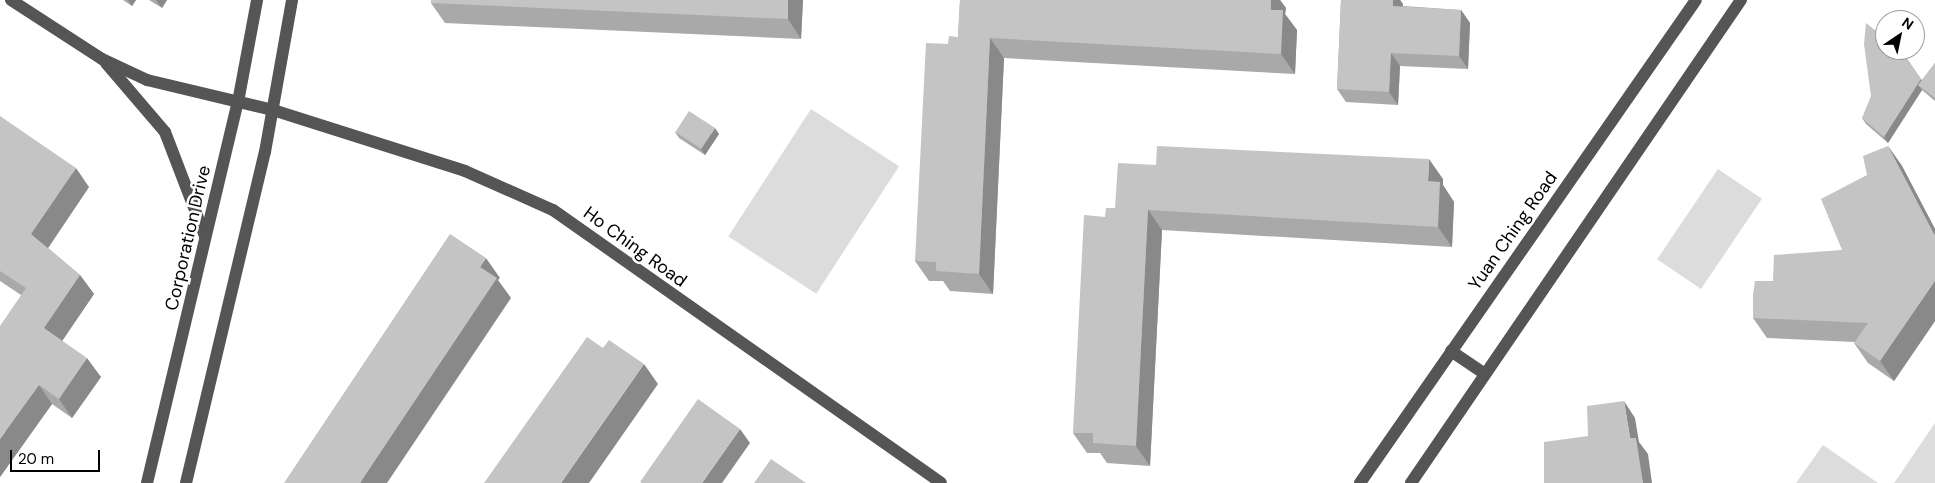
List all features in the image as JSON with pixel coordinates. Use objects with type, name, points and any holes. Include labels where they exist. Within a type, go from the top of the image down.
[{"type":"street","points":[[11,0],[102,58],[165,132],[205,236]]},
{"type":"street","name":"Corporation Drive","points":[[147,483],[238,102],[257,0]]},
{"type":"street","points":[[186,483],[273,110],[292,0]]},
{"type":"street","name":"Yuan Ching Road","points":[[1360,483],[1696,0]]},
{"type":"street","points":[[1411,483],[1742,0]]},
{"type":"street","name":"Ho Ching Road","points":[[102,58],[147,80],[273,110],[465,171],[553,210],[941,483]]},
{"type":"street","points":[[1451,351],[1485,374]]},
{"type":"shaded area","points":[[811,109],[899,166],[816,294],[728,236]]},
{"type":"shaded area","points":[[1718,169],[1762,199],[1701,289],[1657,259]]},
{"type":"shaded area","points":[[1935,423],[1935,483],[1894,483],[1899,476]]},
{"type":"shaded area","points":[[1823,445],[1878,483],[1796,483]]},
{"type":"building","points":[[431,0],[788,0],[788,19],[431,3]]},
{"type":"building","points":[[960,0],[1271,0],[1271,10],[1283,10],[1281,54],[990,38],[979,274],[936,271],[936,262],[915,261],[926,43],[948,44],[949,36],[958,37]]},
{"type":"building","points":[[1341,0],[1393,0],[1393,6],[1461,10],[1459,56],[1391,53],[1389,92],[1337,89]]},
{"type":"building","points":[[1866,23],[1875,30],[1875,60],[1908,60],[1921,79],[1884,137],[1862,118],[1871,96],[1864,44]]},
{"type":"building","points":[[1935,63],[1935,98],[1918,85]]},
{"type":"building","points":[[689,111],[715,128],[701,149],[675,132]]},
{"type":"building","points":[[0,116],[76,168],[31,234],[80,275],[44,328],[87,358],[59,399],[39,385],[0,439],[0,326],[26,288],[0,271]]},
{"type":"building","points":[[1157,146],[1429,159],[1428,181],[1440,182],[1438,227],[1148,210],[1136,446],[1093,443],[1093,433],[1073,433],[1084,215],[1105,217],[1106,208],[1115,208],[1118,163],[1156,165]]},
{"type":"building","points":[[1888,146],[1935,235],[1935,281],[1880,361],[1854,343],[1868,323],[1753,318],[1755,281],[1773,281],[1774,255],[1842,250],[1821,199],[1867,175],[1863,156]]},
{"type":"building","points":[[450,234],[486,258],[480,267],[497,278],[360,483],[284,483]]},
{"type":"building","points":[[587,337],[603,348],[609,340],[644,364],[561,483],[484,483]]},
{"type":"building","points":[[698,399],[740,429],[702,483],[640,482]]},
{"type":"building","points":[[1624,401],[1630,438],[1636,438],[1643,483],[1544,483],[1544,442],[1588,436],[1587,406]]},
{"type":"building","points":[[771,459],[806,483],[754,483]]}]
